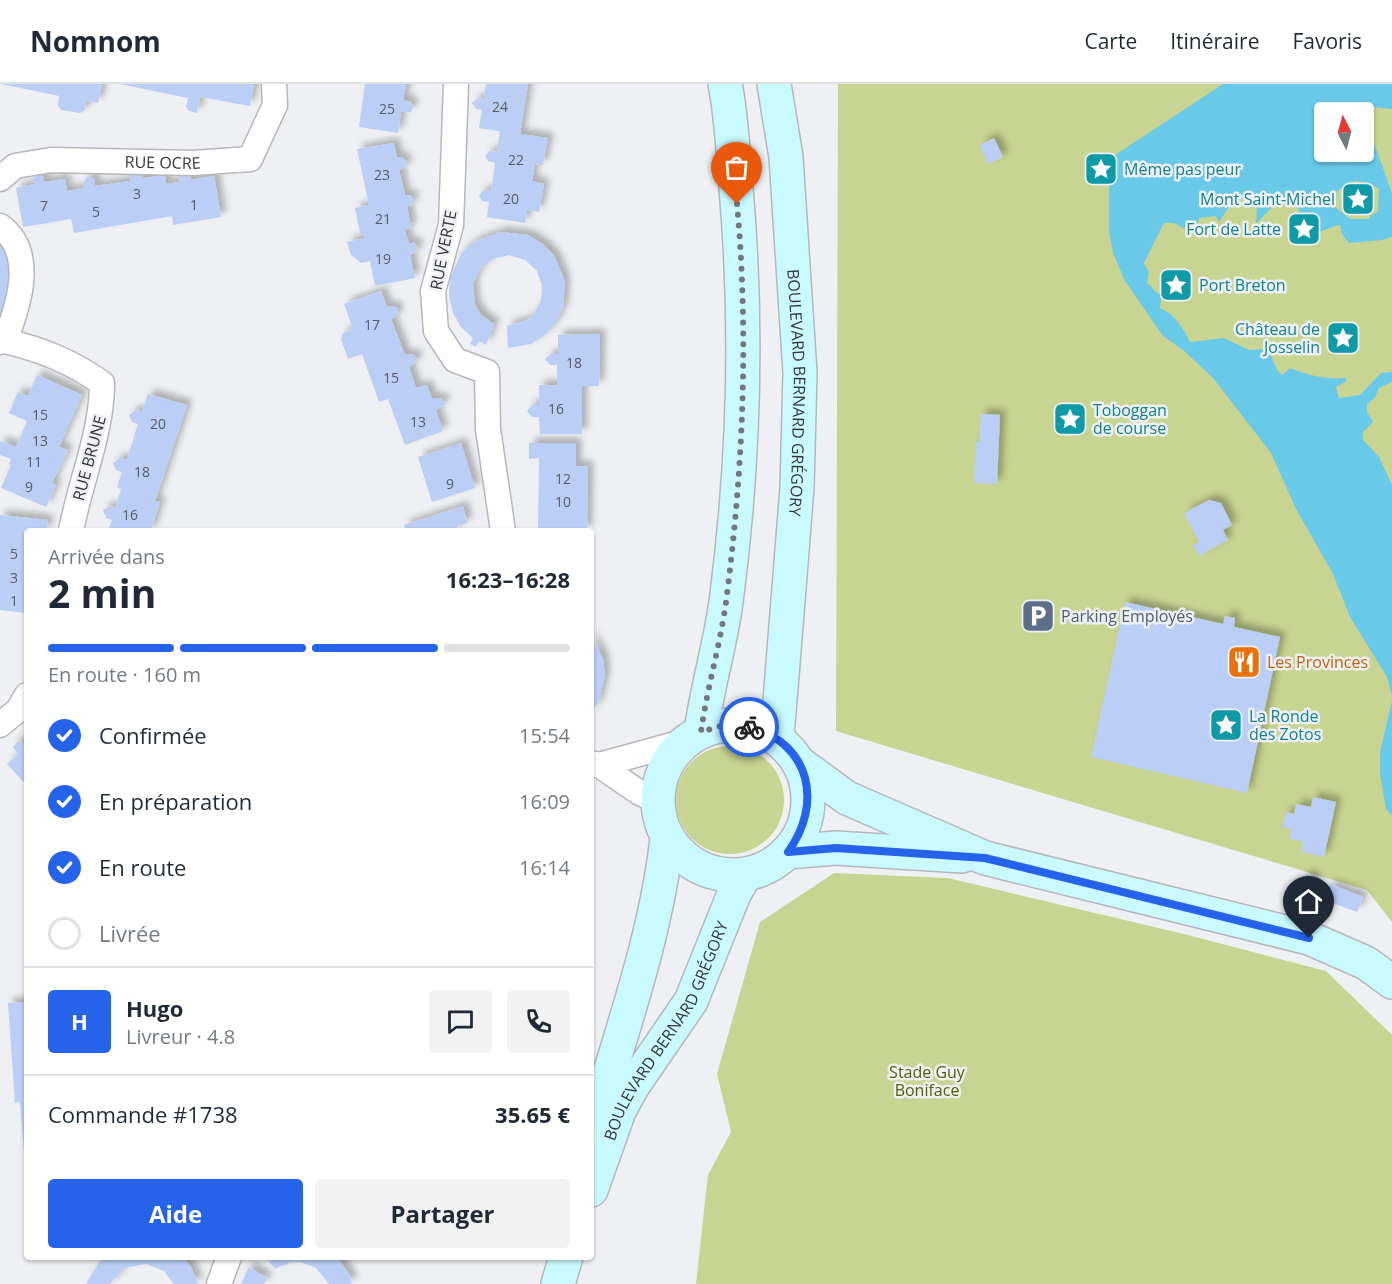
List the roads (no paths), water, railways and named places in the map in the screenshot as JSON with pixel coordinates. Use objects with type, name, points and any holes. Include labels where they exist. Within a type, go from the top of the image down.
[{"type":"street","name":"RUE OCRE","points":[[0,179],[15,166],[51,160],[193,163],[250,159],[275,105],[274,84]]},
{"type":"street","name":"RUE VERTE","points":[[456,84],[451,225],[433,291],[436,331],[455,360],[487,372],[488,429],[503,528]]},
{"type":"street","points":[[725,84],[741,247],[743,339],[740,454],[726,601],[717,660],[693,736],[670,758],[660,778],[657,801],[660,820],[667,838],[682,856],[700,868],[722,875],[745,875],[775,863],[788,852],[799,837],[806,819],[809,800],[806,781],[799,763]]},
{"type":"street","name":"BOULEVARD BERNARD GRÉGORY","points":[[774,84],[786,157],[800,373],[797,488],[777,738]]},
{"type":"street","points":[[0,226],[16,247],[22,269],[20,293],[2,342]]},
{"type":"street","name":"RUE BRUNE","points":[[2,342],[43,350],[81,369],[102,383],[102,409],[76,502],[72,528]]},
{"type":"street","points":[[0,724],[18,710],[24,700]]},
{"type":"street","points":[[595,764],[724,725],[743,725],[777,738],[799,763],[847,798],[985,858],[1309,938],[1366,963],[1392,982]]},
{"type":"street","points":[[595,764],[640,793],[657,801]]},
{"type":"street","name":"BOULEVARD BERNARD GRÉGORY","points":[[594,1126],[652,928],[664,874],[667,838]]},
{"type":"street","points":[[788,852],[836,848],[985,858]]},
{"type":"street","name":"BOULEVARD BERNARD GRÉGORY","points":[[594,1182],[619,1111],[632,1087],[691,1001],[734,894],[745,875]]},
{"type":"street","points":[[219,1284],[225,1260]]},
{"type":"street","points":[[558,1284],[565,1260]]},
{"type":"water","points":[[1223,84],[1392,84],[1392,109],[1374,107],[1374,102],[1314,102],[1314,162],[1374,162],[1374,144],[1392,193],[1392,237],[1349,243],[1342,234],[1340,225],[1314,233],[1312,219],[1304,218],[1294,221],[1299,212],[1297,202],[1290,201],[1274,206],[1256,224],[1257,206],[1250,194],[1230,205],[1219,222],[1216,216],[1199,218],[1197,226],[1185,229],[1174,223],[1164,223],[1144,263],[1149,272],[1147,283],[1158,294],[1171,286],[1176,291],[1161,299],[1160,308],[1175,318],[1190,342],[1224,338],[1249,350],[1265,349],[1282,375],[1290,368],[1317,376],[1345,378],[1347,381],[1336,387],[1339,398],[1360,395],[1381,373],[1392,372],[1392,382],[1379,388],[1375,397],[1367,405],[1367,412],[1373,422],[1363,432],[1363,440],[1379,457],[1392,485],[1392,696],[1387,677],[1350,617],[1333,574],[1296,509],[1271,453],[1213,378],[1183,350],[1163,336],[1125,281],[1113,253],[1109,233],[1109,159]],"holes":[[[1354,181],[1369,183],[1379,189],[1378,212],[1371,215],[1369,219],[1350,219],[1336,208],[1337,191]]]},
{"type":"water","points":[[1392,701],[1392,816],[1386,809],[1380,774],[1380,752]]},
{"type":"place","name":"Même pas peur","points":[[1101,169]]},
{"type":"place","name":"Mont Saint-Michel","points":[[1358,199]]},
{"type":"place","name":"Fort de Latte","points":[[1304,229]]},
{"type":"place","name":"Port Breton","points":[[1176,285]]},
{"type":"place","name":"Château de Josselin","points":[[1343,338]]},
{"type":"place","name":"Toboggan de course","points":[[1070,419]]},
{"type":"place","name":"Parking Employés","points":[[1038,616]]},
{"type":"place","name":"Les Provinces","points":[[1244,662]]},
{"type":"place","name":"La Ronde des Zotos","points":[[1226,725]]},
{"type":"park label","name":"Stade Guy Boniface","points":[[927,1081]]}]
